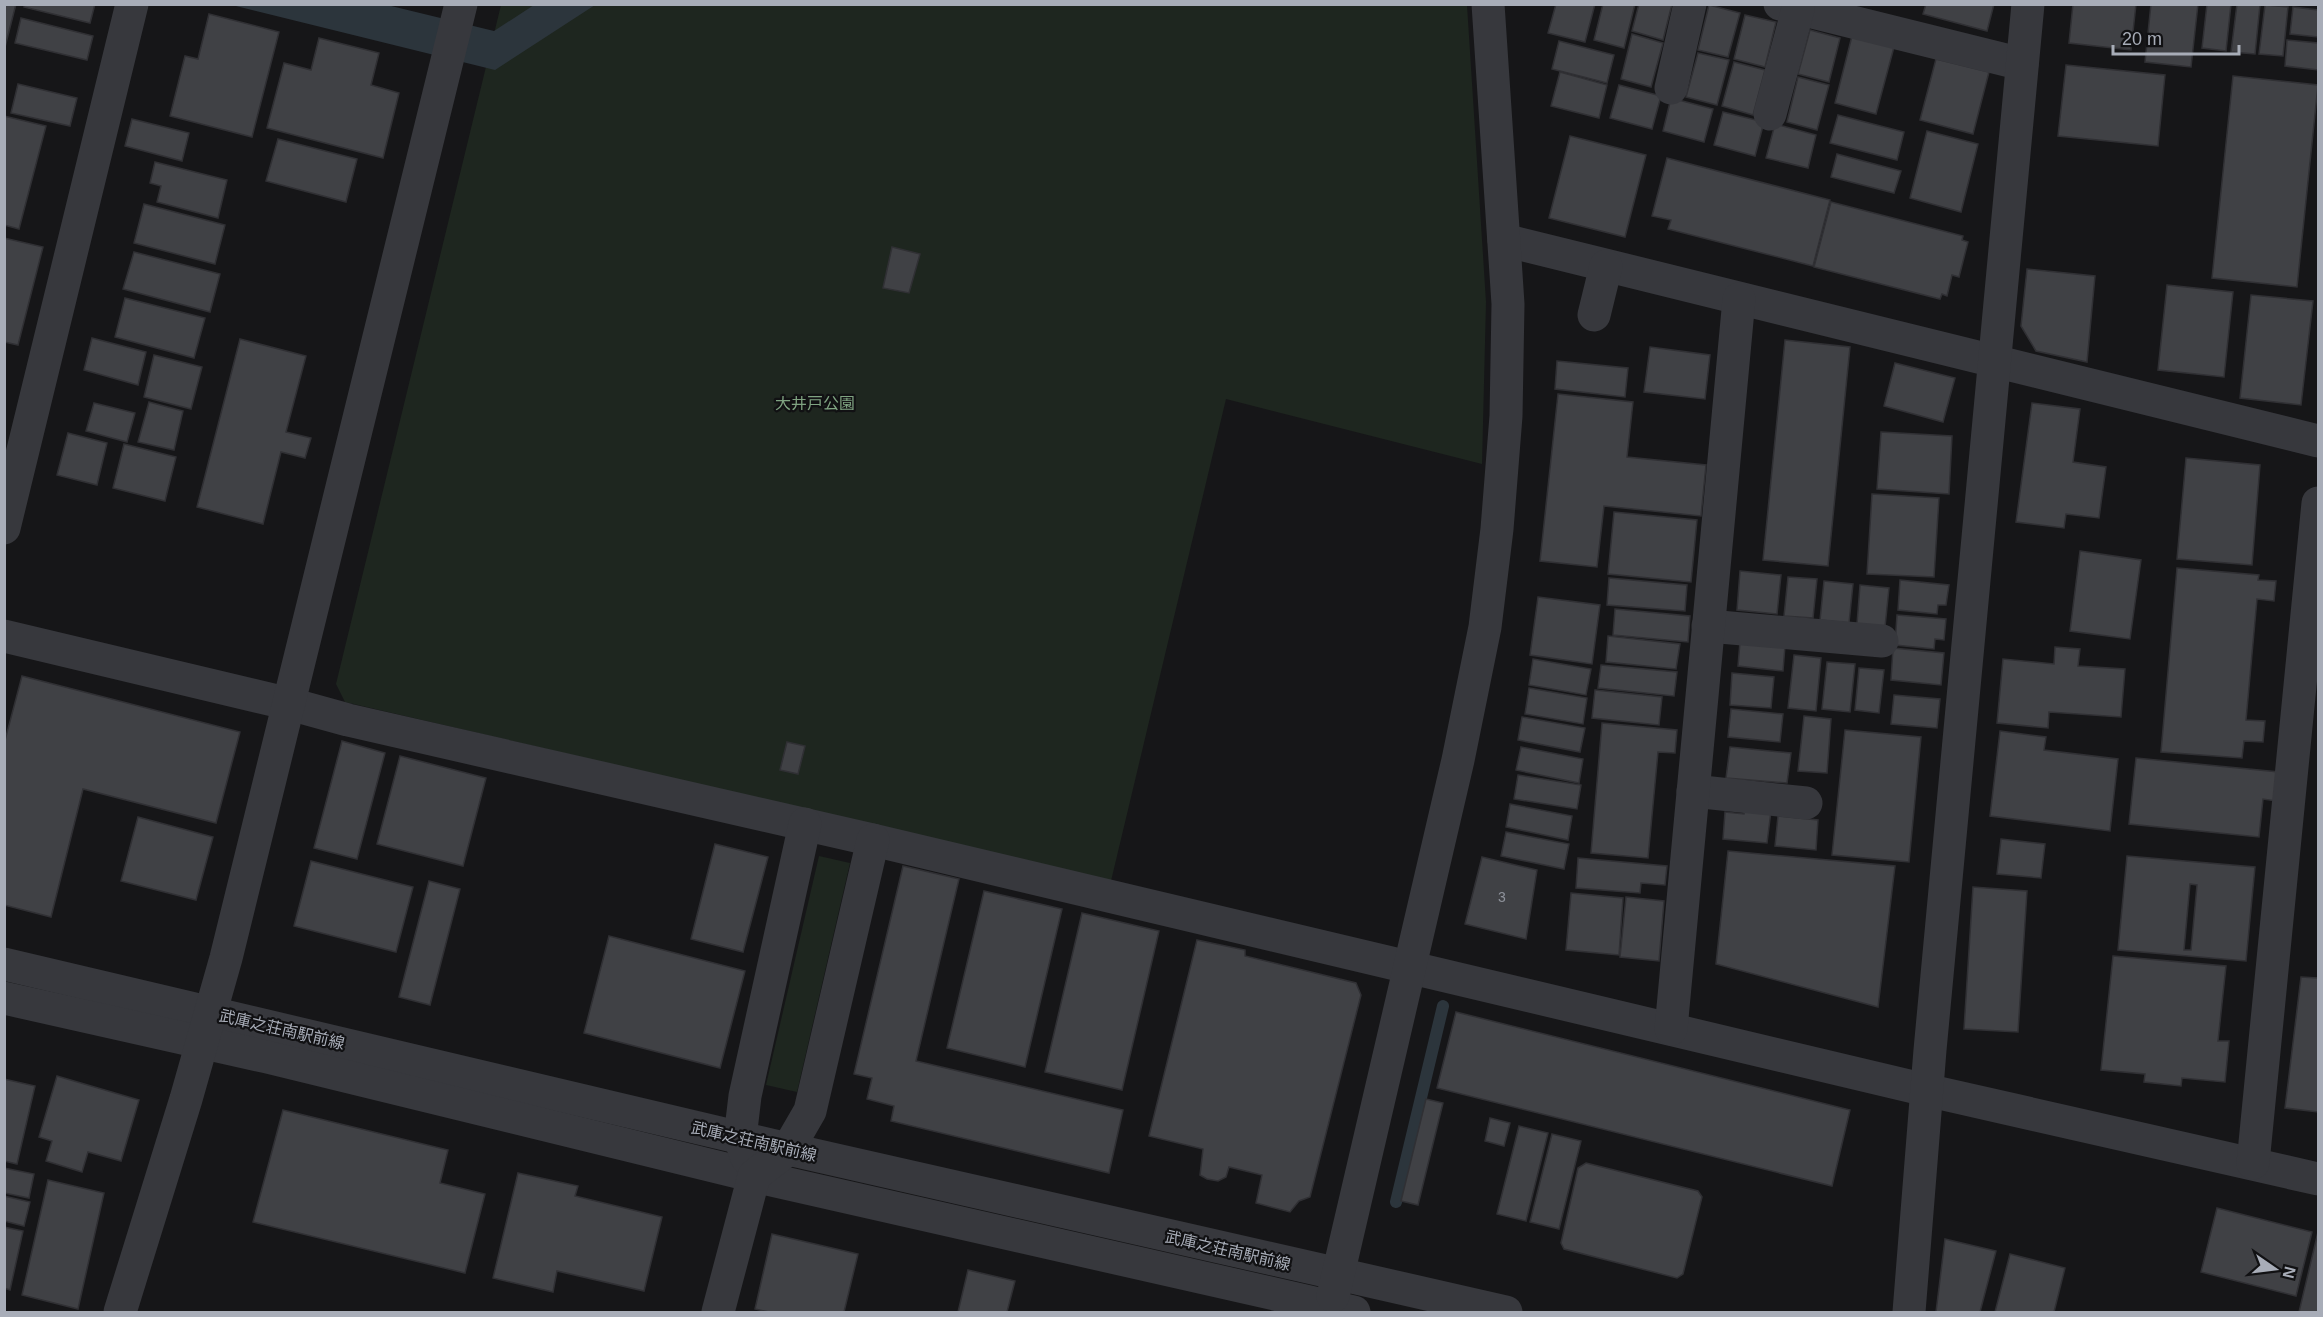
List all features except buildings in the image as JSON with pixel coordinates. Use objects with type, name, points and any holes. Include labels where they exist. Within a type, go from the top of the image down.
[{"type":"street","points":[[4,528],[132,4]]},
{"type":"street","points":[[1338,1311],[1338,1275],[1458,760],[1485,627],[1497,529],[1506,416],[1508,304],[1488,4]]},
{"type":"street","points":[[1671,88],[1690,4]]},
{"type":"street","points":[[1909,1312],[1926,1090],[2028,4]]},
{"type":"street","points":[[1770,114],[1789,7],[2022,64]]},
{"type":"street","points":[[120,1312],[202,1044],[290,704],[461,8]]},
{"type":"street","points":[[1504,240],[2319,441]]},
{"type":"street","points":[[1594,315],[1606,266]]},
{"type":"street","points":[[1671,1029],[1739,299]]},
{"type":"street","points":[[2253,1163],[2319,503]]},
{"type":"street","points":[[1708,626],[1882,641]]},
{"type":"street","points":[[4,636],[547,767],[806,824],[1926,1090],[2319,1179]]},
{"type":"street","points":[[1693,791],[1806,803]]},
{"type":"street","points":[[718,1312],[754,1176],[740,1138],[745,1096],[806,824]]},
{"type":"street","points":[[754,1176],[788,1149],[810,1111],[873,840]]},
{"type":"street","name":"武庫之荘南駅前線","points":[[4,964],[740,1138],[1506,1312]]},
{"type":"street","name":"武庫之荘南駅前線","points":[[4,998],[267,1057],[754,1176],[1338,1311]]},
{"type":"green space","name":"大井戸公園","points":[[501,5],[1467,5],[1486,302],[1482,464],[1226,399],[1111,881],[345,702],[336,684]]},
{"type":"green space","points":[[819,856],[850,863],[797,1092],[766,1085]]},
{"type":"shaded area","points":[[232,5],[387,5],[494,31],[534,5],[595,5],[495,70]]},
{"type":"waterway","points":[[1396,1202],[1443,1006]]}]
